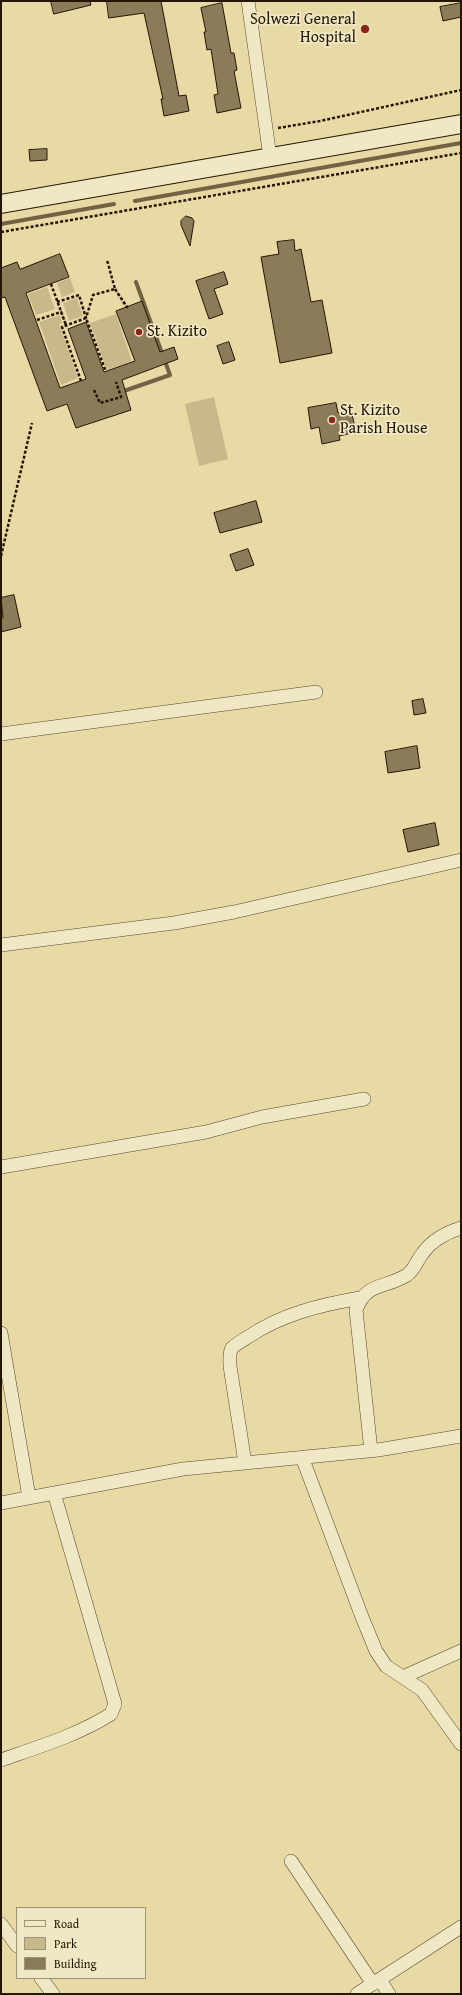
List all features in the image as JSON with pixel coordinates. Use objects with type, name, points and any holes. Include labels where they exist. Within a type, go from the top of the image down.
[{"type":"main road","points":[[1,204],[461,124]]},
{"type":"street","points":[[248,1],[270,157]]},
{"type":"street","points":[[1,734],[316,692]]},
{"type":"street","points":[[1,945],[174,923],[234,912],[461,860]]},
{"type":"street","points":[[1,1167],[206,1132],[262,1118],[364,1098]]},
{"type":"street","points":[[245,1463],[230,1366],[230,1355],[232,1348],[254,1333],[291,1314],[326,1304],[360,1298],[371,1290],[406,1276],[413,1270],[423,1252],[436,1239],[461,1228]]},
{"type":"street","points":[[360,1298],[356,1310],[371,1451]]},
{"type":"street","points":[[1,1333],[6,1386],[29,1498]]},
{"type":"street","points":[[1,1503],[183,1469],[371,1451],[461,1436]]},
{"type":"street","points":[[302,1457],[376,1651],[386,1666],[422,1690],[461,1744]]},
{"type":"street","points":[[1,1760],[50,1743],[101,1721],[111,1714],[115,1704],[54,1493]]},
{"type":"street","points":[[403,1677],[461,1651]]},
{"type":"street","points":[[291,1860],[376,1982],[389,1994]]},
{"type":"street","points":[[1,1924],[16,1945]]},
{"type":"street","points":[[357,1994],[461,1927]]},
{"type":"street","points":[[42,1979],[53,1994]]},
{"type":"path","points":[[266,130],[320,121],[461,90]]},
{"type":"path","points":[[1,232],[461,153]]},
{"type":"path","points":[[107,260],[115,289],[126,306],[127,307],[115,289]]},
{"type":"path","points":[[51,284],[66,325]]},
{"type":"path","points":[[86,318],[93,295],[115,289]]},
{"type":"path","points":[[57,302],[79,295],[106,372]]},
{"type":"path","points":[[37,320],[61,312],[66,325]]},
{"type":"path","points":[[81,381],[62,327],[86,318]]},
{"type":"path","points":[[94,390],[100,403],[121,397],[116,382]]},
{"type":"path","points":[[1,556],[32,423]]},
{"type":"green space","points":[[70,278],[75,292],[62,297],[57,283]]},
{"type":"green space","points":[[47,287],[55,309],[36,315],[28,294]]},
{"type":"green space","points":[[77,298],[83,316],[69,321],[63,303]]},
{"type":"green space","points":[[116,314],[132,361],[107,370],[90,323]]},
{"type":"green space","points":[[60,315],[62,323],[59,324],[78,378],[61,385],[39,322]]},
{"type":"green space","points":[[214,397],[228,459],[199,466],[185,404]]},
{"type":"building","points":[[51,1],[90,1],[91,5],[54,14]]},
{"type":"building","points":[[107,1],[161,1],[179,96],[186,95],[189,111],[164,116],[161,99],[163,99],[144,13],[109,18]]},
{"type":"building","points":[[222,3],[231,53],[234,53],[237,70],[234,71],[241,108],[217,113],[214,95],[218,94],[211,49],[207,50],[204,32],[206,32],[201,8]]},
{"type":"building","points":[[461,3],[461,17],[443,21],[440,7]]},
{"type":"building","points":[[47,149],[47,160],[30,161],[29,150]]},
{"type":"building","points":[[186,216],[192,218],[194,221],[190,246],[181,225],[181,221]]},
{"type":"building","points":[[294,240],[295,251],[301,249],[311,302],[322,300],[332,353],[280,363],[261,257],[279,254],[277,242]]},
{"type":"building","points":[[60,254],[69,277],[26,293],[60,388],[86,379],[68,329],[86,322],[104,372],[135,361],[116,311],[142,301],[160,352],[174,347],[178,359],[122,380],[131,410],[76,428],[67,404],[47,411],[5,297],[1,298],[1,268],[17,262],[20,269]]},
{"type":"building","points":[[224,272],[228,284],[214,289],[223,314],[209,319],[196,281]]},
{"type":"building","points":[[229,342],[235,360],[223,364],[217,346]]},
{"type":"building","name":"St. Kizito Parish House","points":[[336,403],[338,413],[351,410],[356,432],[339,436],[340,440],[322,444],[319,427],[311,429],[308,408]]},
{"type":"building","points":[[256,501],[262,522],[220,533],[214,513]]},
{"type":"building","points":[[248,549],[254,565],[236,571],[230,555]]},
{"type":"building","points":[[14,595],[21,627],[1,632],[1,618],[3,618],[1,598]]},
{"type":"building","points":[[423,699],[426,713],[414,715],[412,701]]},
{"type":"building","points":[[417,746],[420,768],[388,773],[385,752]]},
{"type":"building","points":[[435,823],[439,845],[408,852],[403,830]]},
{"type":"waterway","points":[[135,201],[461,143]]},
{"type":"waterway","points":[[1,224],[114,204]]},
{"type":"waterway","points":[[121,392],[170,375],[136,282]]},
{"type":"place","name":"Solwezi General Hospital","points":[[365,29]]},
{"type":"place","name":"St. Kizito","points":[[139,332]]},
{"type":"place","name":"St. Kizito Parish House","points":[[332,420]]}]
